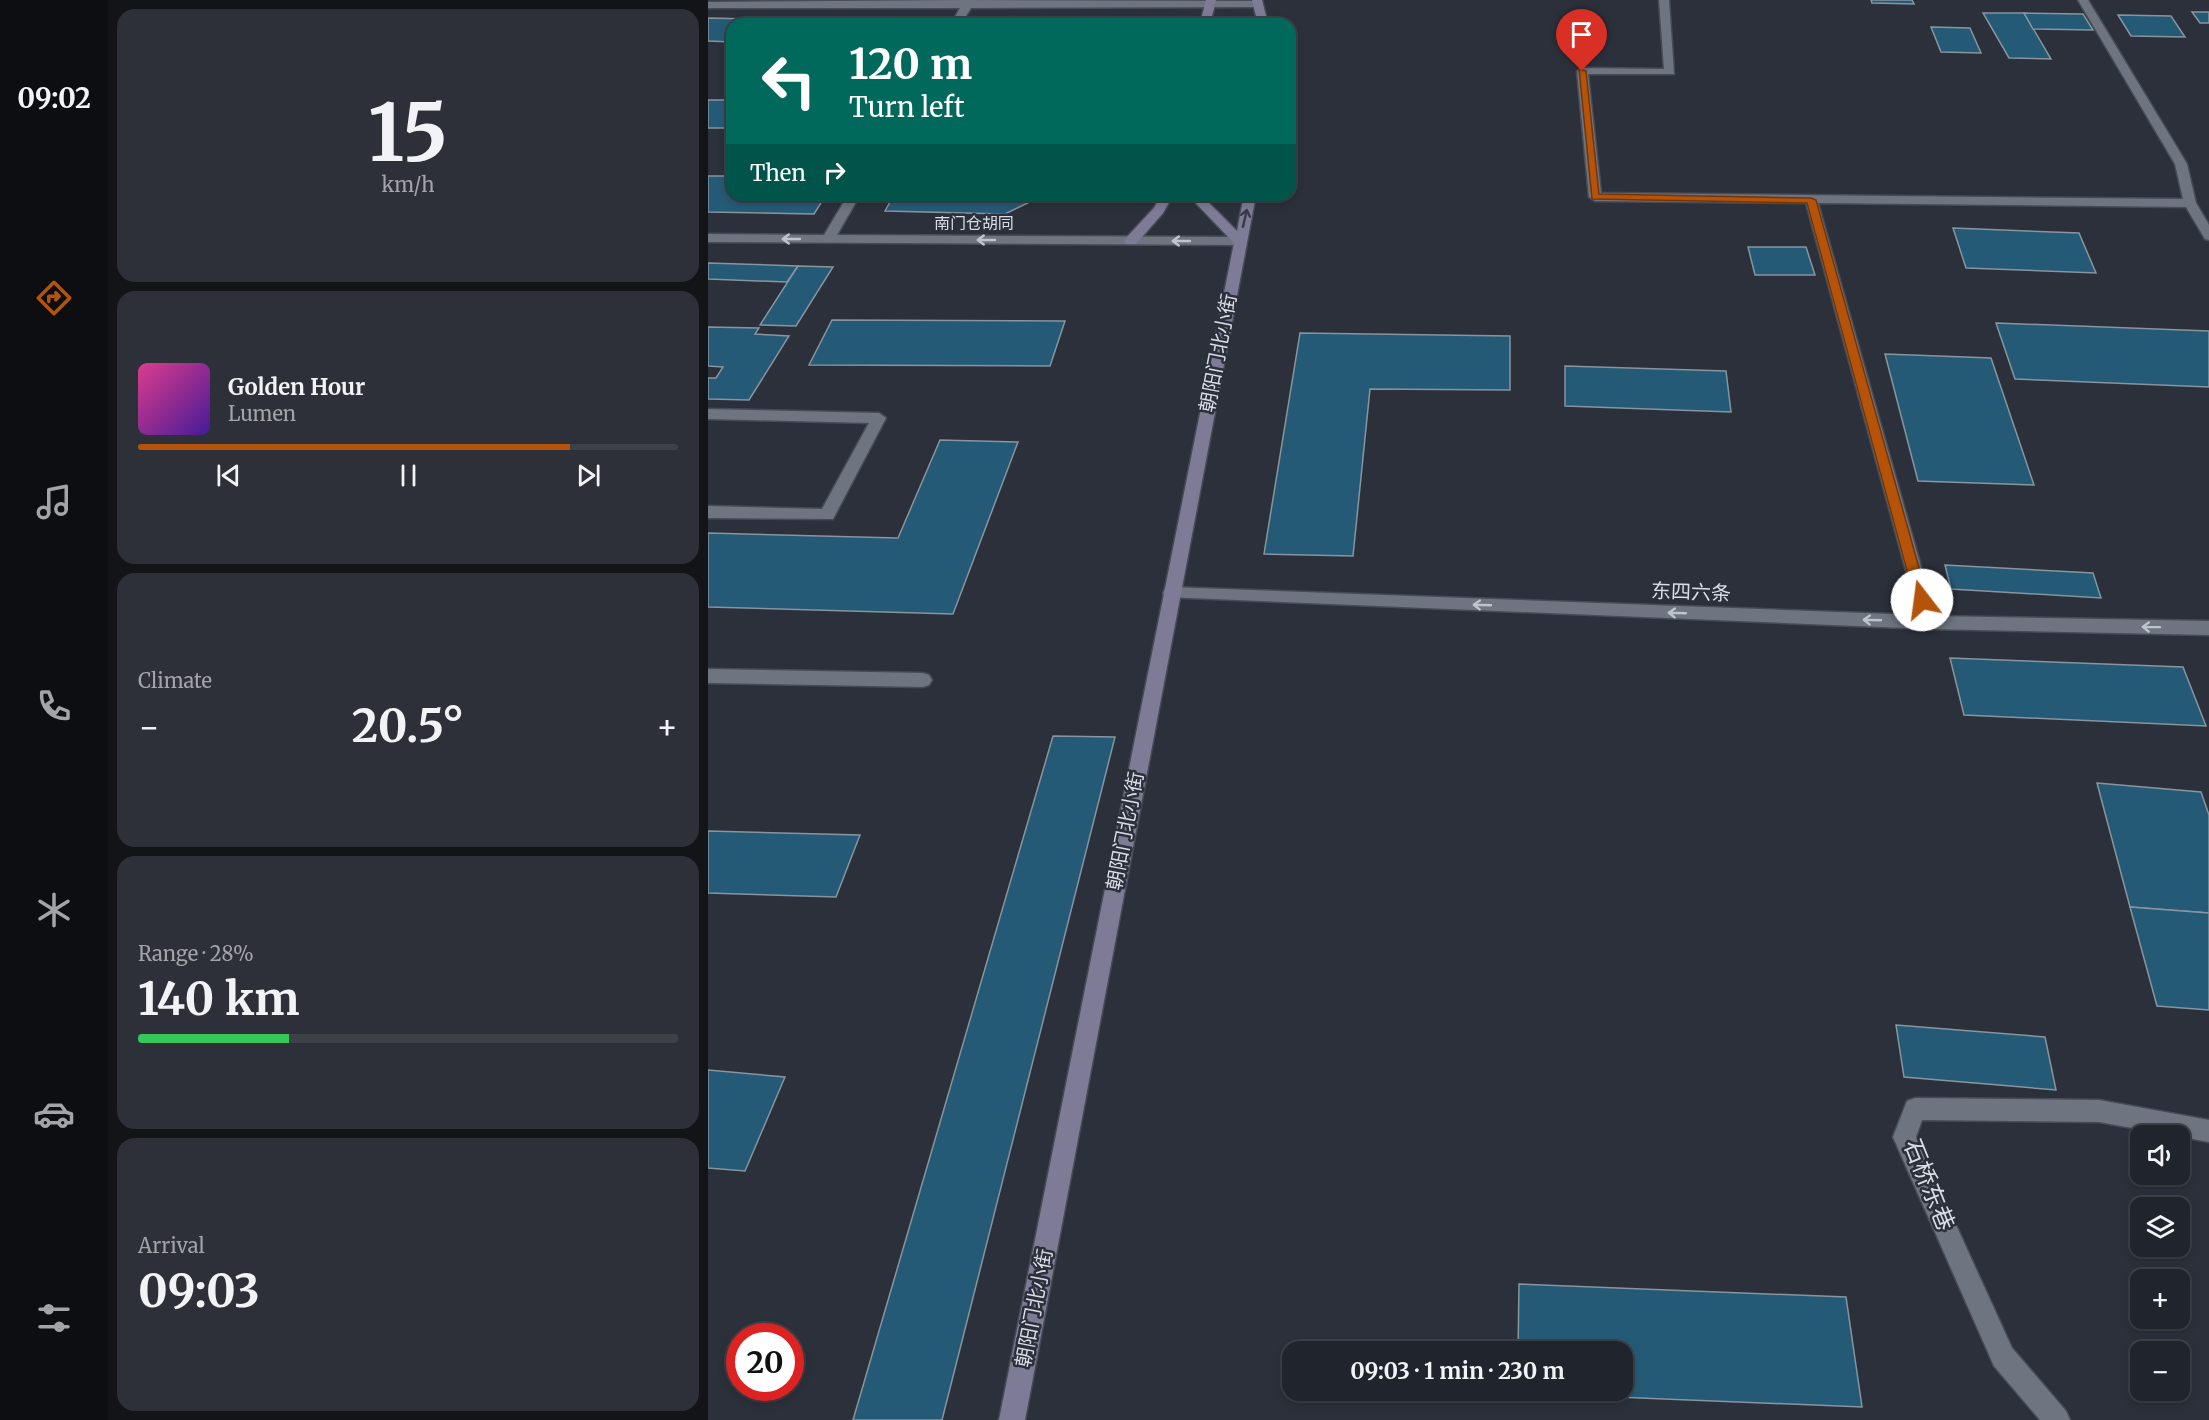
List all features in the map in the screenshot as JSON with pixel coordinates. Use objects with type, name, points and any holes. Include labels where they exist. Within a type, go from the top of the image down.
[{"type":"main road","points":[[1257,2],[1261,18]]},
{"type":"main road","points":[[1206,18],[1210,3]]},
{"type":"main road","points":[[1131,241],[1159,210],[1164,201]]},
{"type":"main road","points":[[1200,201],[1240,241]]},
{"type":"main road","name":"朝阳门北小街","points":[[1012,1420],[1249,201]]},
{"type":"street","points":[[1664,0],[1670,72],[1582,71],[1595,197],[2190,203]]},
{"type":"street","points":[[2083,0],[2181,164],[2190,203],[2209,236]]},
{"type":"street","points":[[708,5],[1257,2]]},
{"type":"street","points":[[960,18],[969,3]]},
{"type":"street","points":[[1811,200],[1928,622]]},
{"type":"street","points":[[828,239],[850,201]]},
{"type":"street","name":"南门仓胡同","points":[[708,238],[1240,241]]},
{"type":"street","points":[[708,414],[879,418],[827,515],[708,512]]},
{"type":"street","name":"东四六条","points":[[1171,593],[1928,622],[2209,628]]},
{"type":"street","points":[[708,676],[923,680]]},
{"type":"street","name":"石桥东巷","points":[[2057,1420],[2003,1357],[1904,1137],[1915,1108],[2099,1111],[2209,1131]]},
{"type":"building","points":[[1871,0],[1912,0],[1914,4],[1872,3]]},
{"type":"building","points":[[2192,12],[2209,12],[2209,23],[2200,23]]},
{"type":"building","points":[[1983,13],[2024,13],[2051,59],[2009,58]]},
{"type":"building","points":[[2024,13],[2083,14],[2093,30],[2033,29]]},
{"type":"building","points":[[2118,15],[2171,16],[2185,37],[2131,36]]},
{"type":"building","points":[[708,18],[726,18],[726,42],[708,41]]},
{"type":"building","points":[[1931,27],[1970,28],[1981,53],[1941,52]]},
{"type":"building","points":[[708,100],[726,100],[726,128],[708,128]]},
{"type":"building","points":[[708,176],[726,176],[726,201],[822,201],[814,214],[708,212]]},
{"type":"building","points":[[891,201],[1032,201],[1005,214],[885,211]]},
{"type":"building","points":[[1953,228],[2079,233],[2096,273],[1966,268]]},
{"type":"building","points":[[1748,247],[1806,247],[1815,275],[1755,275]]},
{"type":"building","points":[[708,263],[798,266],[787,282],[708,279]]},
{"type":"building","points":[[798,266],[833,267],[796,326],[760,325]]},
{"type":"building","points":[[832,320],[1065,321],[1050,366],[809,365]]},
{"type":"building","points":[[1996,323],[2209,331],[2209,387],[2015,379]]},
{"type":"building","points":[[708,327],[759,328],[755,334],[789,336],[749,400],[708,399],[708,378],[716,378],[723,367],[708,366]]},
{"type":"building","points":[[1300,333],[1510,336],[1510,390],[1370,389],[1353,556],[1264,554]]},
{"type":"building","points":[[1885,354],[1991,358],[2034,485],[1918,481]]},
{"type":"building","points":[[1565,366],[1726,371],[1731,412],[1565,406]]},
{"type":"building","points":[[940,440],[1018,442],[953,614],[708,607],[708,533],[898,538]]},
{"type":"building","points":[[1945,565],[2093,573],[2101,598],[1951,589]]},
{"type":"building","points":[[1950,658],[2183,667],[2206,726],[1964,715]]},
{"type":"building","points":[[1053,736],[1115,737],[942,1420],[853,1420]]},
{"type":"building","points":[[2097,783],[2201,792],[2209,815],[2209,913],[2130,907]]},
{"type":"building","points":[[708,831],[860,835],[836,897],[708,893]]},
{"type":"building","points":[[2130,907],[2209,913],[2209,1010],[2157,1006]]},
{"type":"building","points":[[1896,1025],[2045,1037],[2056,1090],[1904,1077]]},
{"type":"building","points":[[708,1070],[785,1077],[745,1171],[708,1168]]},
{"type":"building","points":[[1519,1284],[1846,1297],[1862,1407],[1633,1398],[1633,1341],[1518,1341]]},
{"type":"route","points":[[1582,71],[1595,197],[1811,200],[1922,600]]}]
